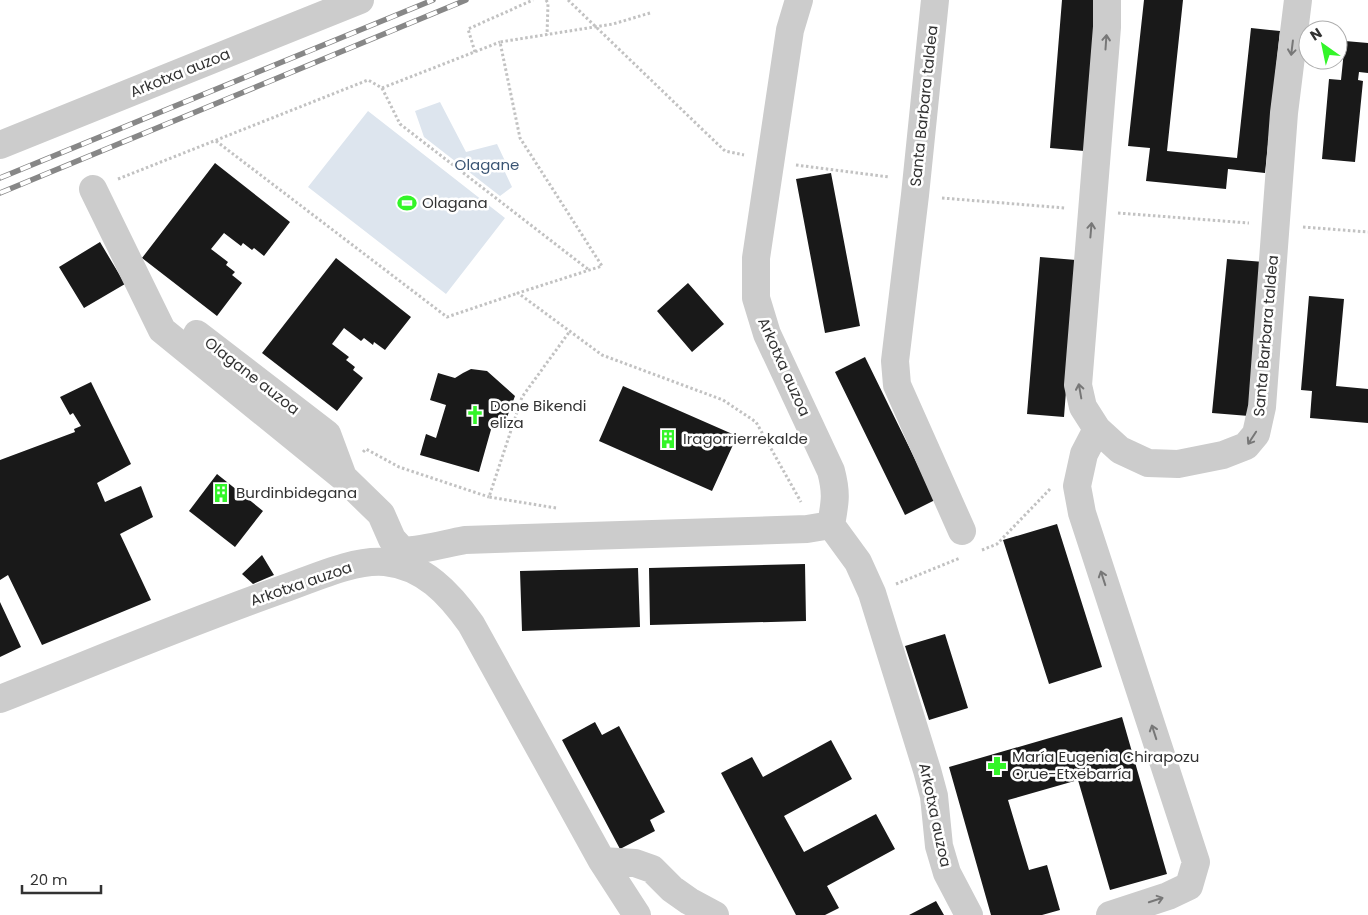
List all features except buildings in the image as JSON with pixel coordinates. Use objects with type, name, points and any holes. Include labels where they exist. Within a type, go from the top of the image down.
[{"type":"street","name":"Arkotxa auzoa","points":[[0,145],[360,0]]},
{"type":"street","name":"Arkotxa auzoa","points":[[800,0],[790,30],[756,258],[756,298],[767,334],[831,470],[836,487],[835,498],[819,527],[858,562],[872,594],[934,796],[939,846],[947,873],[969,915]]},
{"type":"street","name":"Santa Barbara taldea","points":[[1108,0],[1078,385],[1083,406],[1097,429],[1120,450],[1148,463],[1178,464],[1223,455],[1246,446],[1256,434],[1262,407],[1276,212]]},
{"type":"street","points":[[1276,212],[1284,113],[1298,0]]},
{"type":"street","name":"Santa Barbara taldea","points":[[934,8],[915,195],[895,361],[897,385],[962,531]]},
{"type":"street","points":[[93,189],[162,330],[344,478],[381,514],[401,558],[465,540],[819,527]]},
{"type":"street","points":[[1097,429],[1084,454],[1076,486],[1082,513],[1196,862],[1189,886],[1168,896],[1110,915]]},
{"type":"street","name":"Arkotxa auzoa","points":[[0,699],[213,614],[350,565],[383,562],[401,558],[439,585],[456,603],[471,624],[602,860],[637,915]]},
{"type":"street","points":[[602,860],[635,863],[652,870],[672,889],[689,901],[716,915]]},
{"type":"path","points":[[475,52],[468,29],[533,0]]},
{"type":"path","points":[[568,0],[726,152],[771,162]]},
{"type":"path","points":[[547,2],[548,35]]},
{"type":"path","points":[[382,88],[500,42],[613,24],[650,13]]},
{"type":"path","points":[[216,141],[447,317],[602,266],[520,138],[500,42]]},
{"type":"path","points":[[93,189],[368,80],[382,88],[400,124],[589,270]]},
{"type":"path","name":"Santa Barbara taldea","points":[[771,162],[901,179],[899,193],[915,195],[1093,211],[1276,212]]},
{"type":"path","points":[[1276,212],[1368,232]]},
{"type":"path","points":[[518,293],[602,355],[723,400],[756,422],[806,510],[819,527]]},
{"type":"path","points":[[489,497],[522,397],[570,331]]},
{"type":"path","points":[[344,478],[366,449],[399,467],[489,497],[565,510],[569,537]]},
{"type":"green space","name":"Olagane","points":[[440,102],[466,152],[497,144],[505,161],[504,170],[512,187],[500,196],[424,137],[415,111]]},
{"type":"green space","name":"Olagana","points":[[368,111],[505,218],[446,294],[308,187]]},
{"type":"railway","points":[[0,178],[433,0]]},
{"type":"railway","points":[[0,193],[466,0]]},
{"type":"place","name":"Olagana","points":[[407,203]]},
{"type":"place","name":"Done Bikendi eliza","points":[[475,415]]},
{"type":"place","name":"Iragorrierrekalde","points":[[668,439]]},
{"type":"place","name":"Burdinbidegana","points":[[221,493]]},
{"type":"place","name":"María Eugenia Chirapozu Orue-Etxebarría","points":[[997,766]]}]
